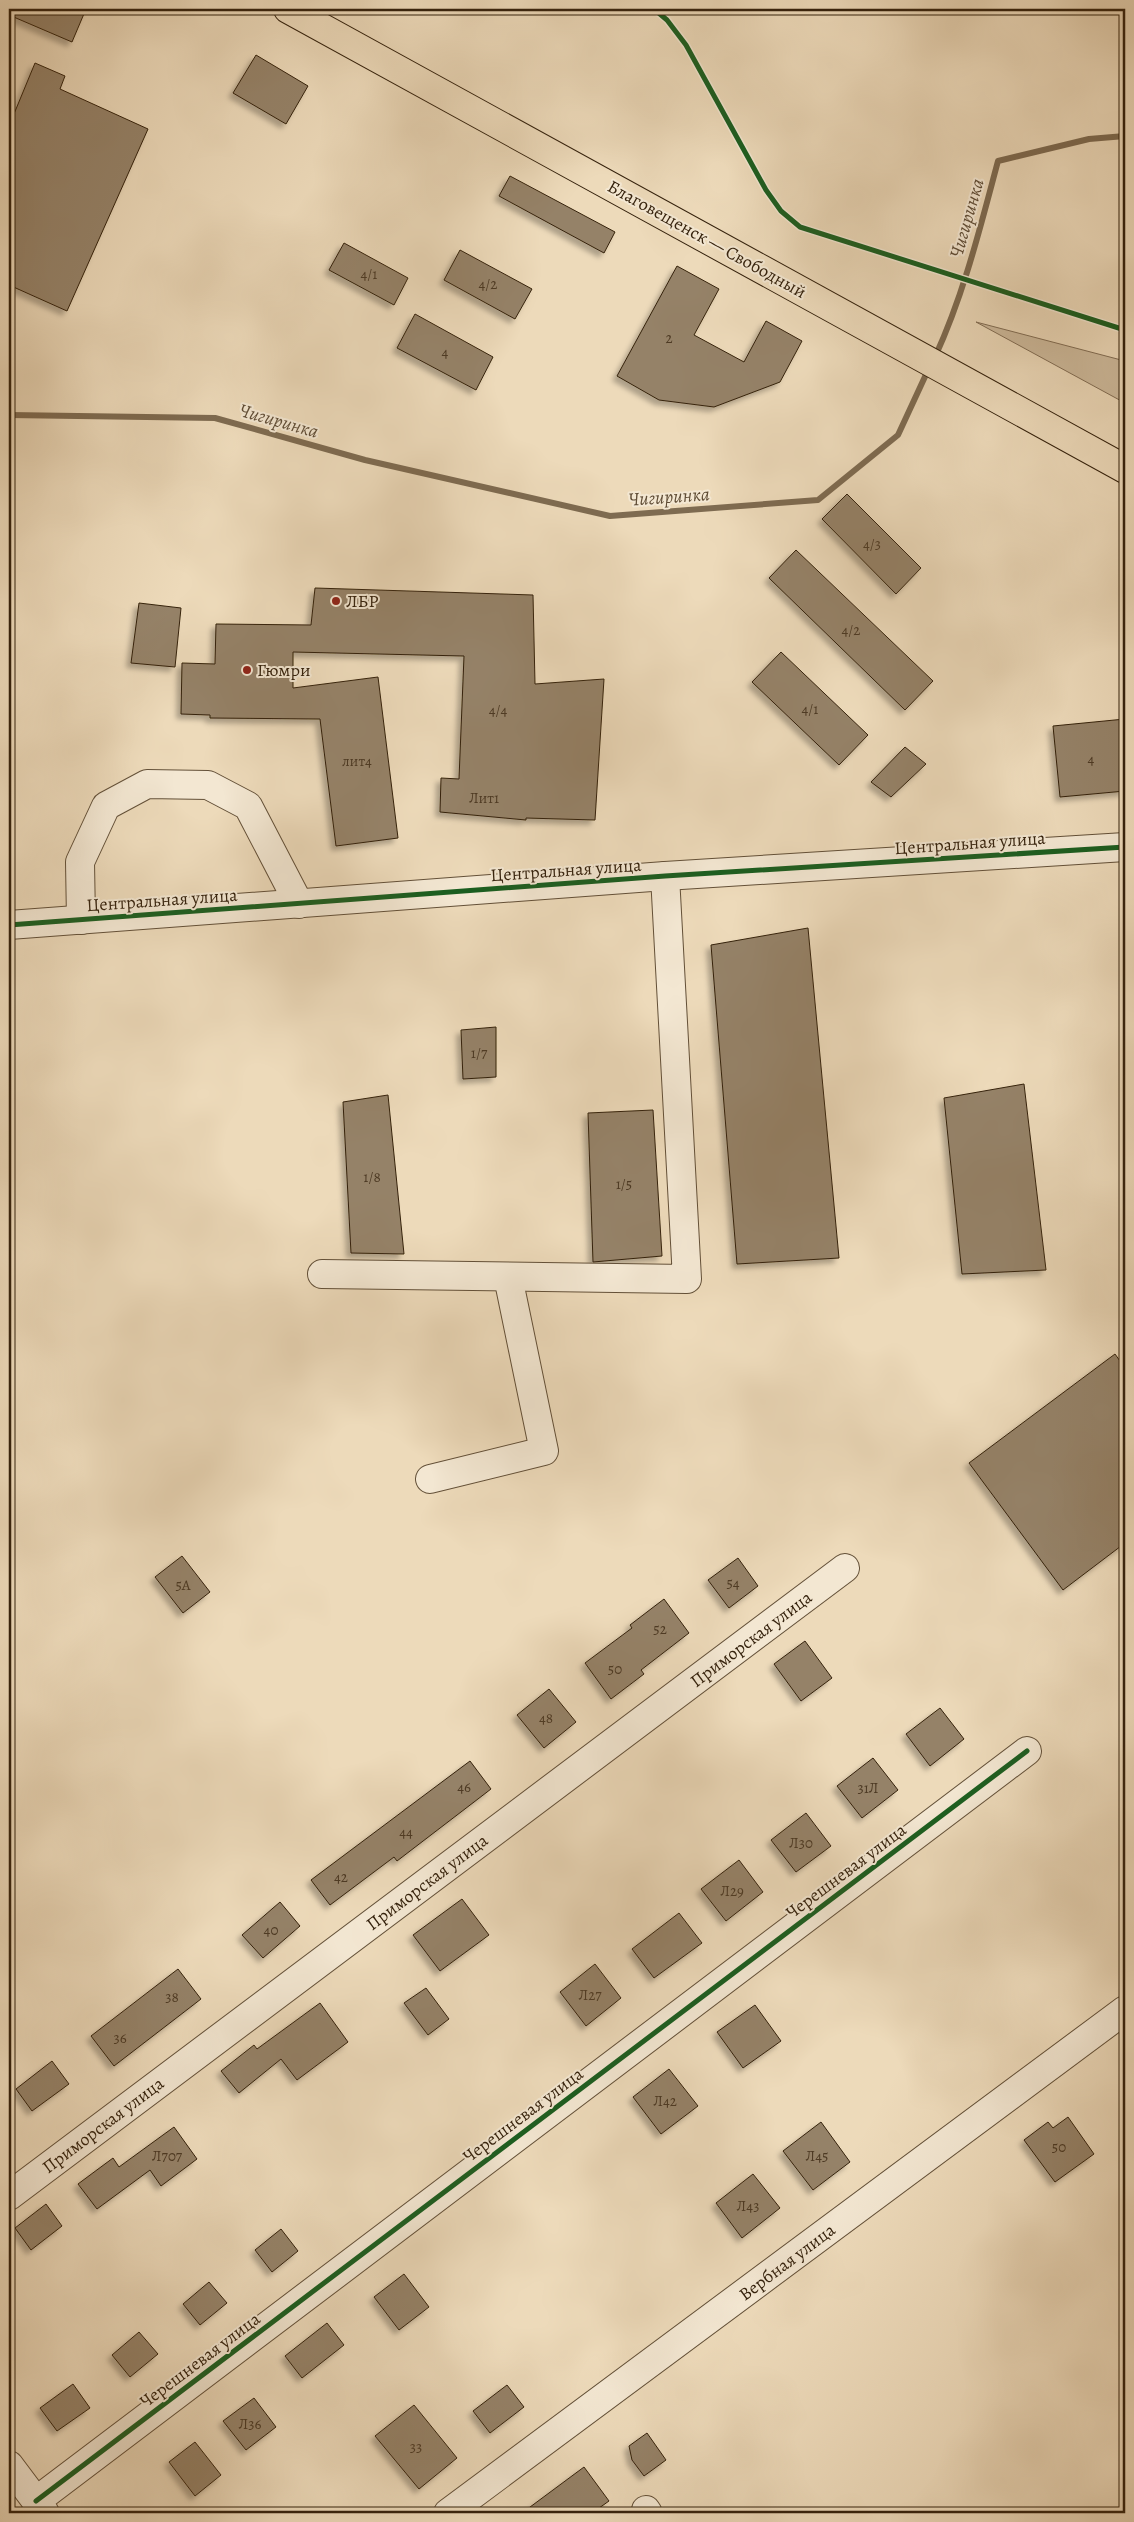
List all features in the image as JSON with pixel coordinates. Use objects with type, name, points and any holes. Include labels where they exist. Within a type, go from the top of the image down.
[{"type":"main road","name":"Благовещенск — Свободный","points":[[288,9],[1125,469]]},
{"type":"street","points":[[81,920],[80,862],[106,806],[147,784],[208,785],[248,806],[299,904]]},
{"type":"street","name":"Центральная улица","points":[[9,925],[665,876],[1125,846]]},
{"type":"street","points":[[322,1274],[687,1279],[665,876]]},
{"type":"street","points":[[430,1479],[544,1451],[508,1276]]},
{"type":"street","name":"Приморская улица","points":[[9,2196],[846,1568]]},
{"type":"street","name":"Черешневая улица","points":[[40,2507],[1027,1751]]},
{"type":"street","name":"Вербная улица","points":[[448,2513],[1125,2010]]},
{"type":"street","points":[[9,2465],[40,2507]]},
{"type":"shaded area","points":[[976,322],[1125,361],[1125,403]]},
{"type":"building","points":[[9,9],[86,9],[72,42],[9,15]]},
{"type":"building","points":[[256,55],[308,86],[286,124],[233,93]]},
{"type":"building","points":[[35,63],[65,76],[60,89],[148,129],[67,311],[9,285],[9,126]]},
{"type":"building","points":[[510,176],[615,232],[604,253],[499,196]]},
{"type":"building","points":[[344,243],[408,278],[394,305],[329,270]]},
{"type":"building","points":[[460,250],[532,289],[515,319],[444,280]]},
{"type":"building","points":[[677,266],[719,289],[694,335],[744,362],[766,321],[802,341],[780,382],[714,407],[659,400],[617,376]]},
{"type":"building","points":[[415,314],[493,357],[476,390],[397,348]]},
{"type":"building","points":[[847,494],[921,568],[896,594],[822,519]]},
{"type":"building","points":[[796,550],[933,681],[905,710],[769,578]]},
{"type":"building","points":[[315,588],[533,595],[535,684],[604,679],[595,820],[526,818],[526,820],[440,812],[441,778],[459,779],[464,656],[293,652],[293,688],[378,677],[398,838],[336,846],[320,719],[210,718],[210,715],[181,714],[182,663],[215,664],[216,624],[311,625]]},
{"type":"building","points":[[139,603],[181,608],[175,667],[131,663]]},
{"type":"building","points":[[781,652],[868,735],[839,765],[752,682]]},
{"type":"building","points":[[1125,719],[1125,791],[1060,797],[1053,726]]},
{"type":"building","points":[[905,747],[926,764],[891,797],[871,782]]},
{"type":"building","points":[[808,928],[839,1258],[737,1264],[711,945]]},
{"type":"building","points":[[496,1027],[496,1077],[463,1079],[461,1030]]},
{"type":"building","points":[[1024,1084],[1046,1270],[962,1274],[944,1098]]},
{"type":"building","points":[[388,1095],[404,1254],[351,1253],[343,1102]]},
{"type":"building","points":[[653,1110],[662,1256],[593,1262],[588,1113]]},
{"type":"building","points":[[1115,1354],[1125,1368],[1125,1543],[1063,1590],[969,1463]]},
{"type":"building","points":[[182,1556],[210,1592],[183,1613],[155,1577]]},
{"type":"building","points":[[738,1558],[758,1586],[729,1608],[708,1580]]},
{"type":"building","points":[[664,1599],[689,1633],[641,1670],[644,1674],[611,1699],[585,1663],[632,1628],[630,1625]]},
{"type":"building","points":[[805,1641],[832,1678],[801,1701],[774,1664]]},
{"type":"building","points":[[549,1689],[576,1722],[544,1748],[517,1715]]},
{"type":"building","points":[[940,1708],[964,1739],[930,1766],[906,1734]]},
{"type":"building","points":[[873,1758],[898,1790],[862,1818],[837,1786]]},
{"type":"building","points":[[470,1761],[491,1789],[397,1861],[394,1857],[330,1905],[311,1880]]},
{"type":"building","points":[[806,1813],[831,1846],[796,1872],[771,1840]]},
{"type":"building","points":[[739,1860],[763,1892],[726,1921],[701,1889]]},
{"type":"building","points":[[462,1899],[489,1935],[440,1971],[413,1935]]},
{"type":"building","points":[[280,1902],[300,1926],[263,1958],[242,1935]]},
{"type":"building","points":[[679,1913],[702,1943],[654,1978],[632,1949]]},
{"type":"building","points":[[595,1964],[621,1998],[586,2026],[560,1992]]},
{"type":"building","points":[[178,1969],[201,1999],[114,2066],[91,2036]]},
{"type":"building","points":[[426,1988],[449,2019],[428,2035],[404,2003]]},
{"type":"building","points":[[320,2003],[348,2042],[297,2080],[281,2059],[239,2093],[221,2071],[254,2045],[257,2049]]},
{"type":"building","points":[[755,2005],[781,2041],[743,2068],[717,2032]]},
{"type":"building","points":[[52,2061],[69,2084],[32,2111],[16,2089]]},
{"type":"building","points":[[669,2069],[698,2106],[661,2134],[633,2097]]},
{"type":"building","points":[[1068,2117],[1094,2154],[1055,2182],[1024,2140],[1048,2122],[1053,2128]]},
{"type":"building","points":[[821,2122],[850,2162],[813,2190],[783,2151]]},
{"type":"building","points":[[174,2127],[197,2159],[161,2186],[150,2170],[97,2209],[78,2184],[113,2158],[119,2167]]},
{"type":"building","points":[[753,2174],[780,2208],[742,2238],[716,2203]]},
{"type":"building","points":[[46,2204],[62,2226],[31,2250],[15,2228]]},
{"type":"building","points":[[281,2229],[298,2251],[272,2272],[255,2250]]},
{"type":"building","points":[[404,2274],[429,2307],[399,2330],[374,2297]]},
{"type":"building","points":[[209,2282],[227,2303],[200,2325],[183,2304]]},
{"type":"building","points":[[327,2323],[344,2345],[302,2378],[285,2356]]},
{"type":"building","points":[[139,2332],[158,2354],[130,2377],[112,2355]]},
{"type":"building","points":[[73,2384],[90,2408],[57,2431],[40,2408]]},
{"type":"building","points":[[507,2385],[524,2407],[490,2433],[473,2411]]},
{"type":"building","points":[[254,2398],[276,2427],[246,2450],[223,2421]]},
{"type":"building","points":[[414,2405],[457,2458],[419,2489],[375,2436]]},
{"type":"building","points":[[647,2433],[666,2460],[644,2476],[632,2460],[629,2446]]},
{"type":"building","points":[[195,2442],[221,2475],[195,2496],[169,2462]]},
{"type":"building","points":[[584,2467],[609,2501],[592,2513],[522,2513]]},
{"type":"waterway","name":"Чигиринка","points":[[935,357],[963,285],[998,161],[1089,139],[1125,136]]},
{"type":"waterway","name":"Чигиринка","points":[[9,415],[215,418],[365,460],[610,516],[818,500],[898,435],[929,368]]},
{"type":"cycle path","points":[[654,9],[667,20],[686,45],[766,190],[781,211],[800,227],[1125,330]]},
{"type":"cycle path","points":[[9,925],[665,876],[1125,847]]},
{"type":"cycle path","points":[[36,2501],[1027,1751]]},
{"type":"place","name":"ЛБР","points":[[336,601]]},
{"type":"place","name":"Гюмри","points":[[247,670]]}]
